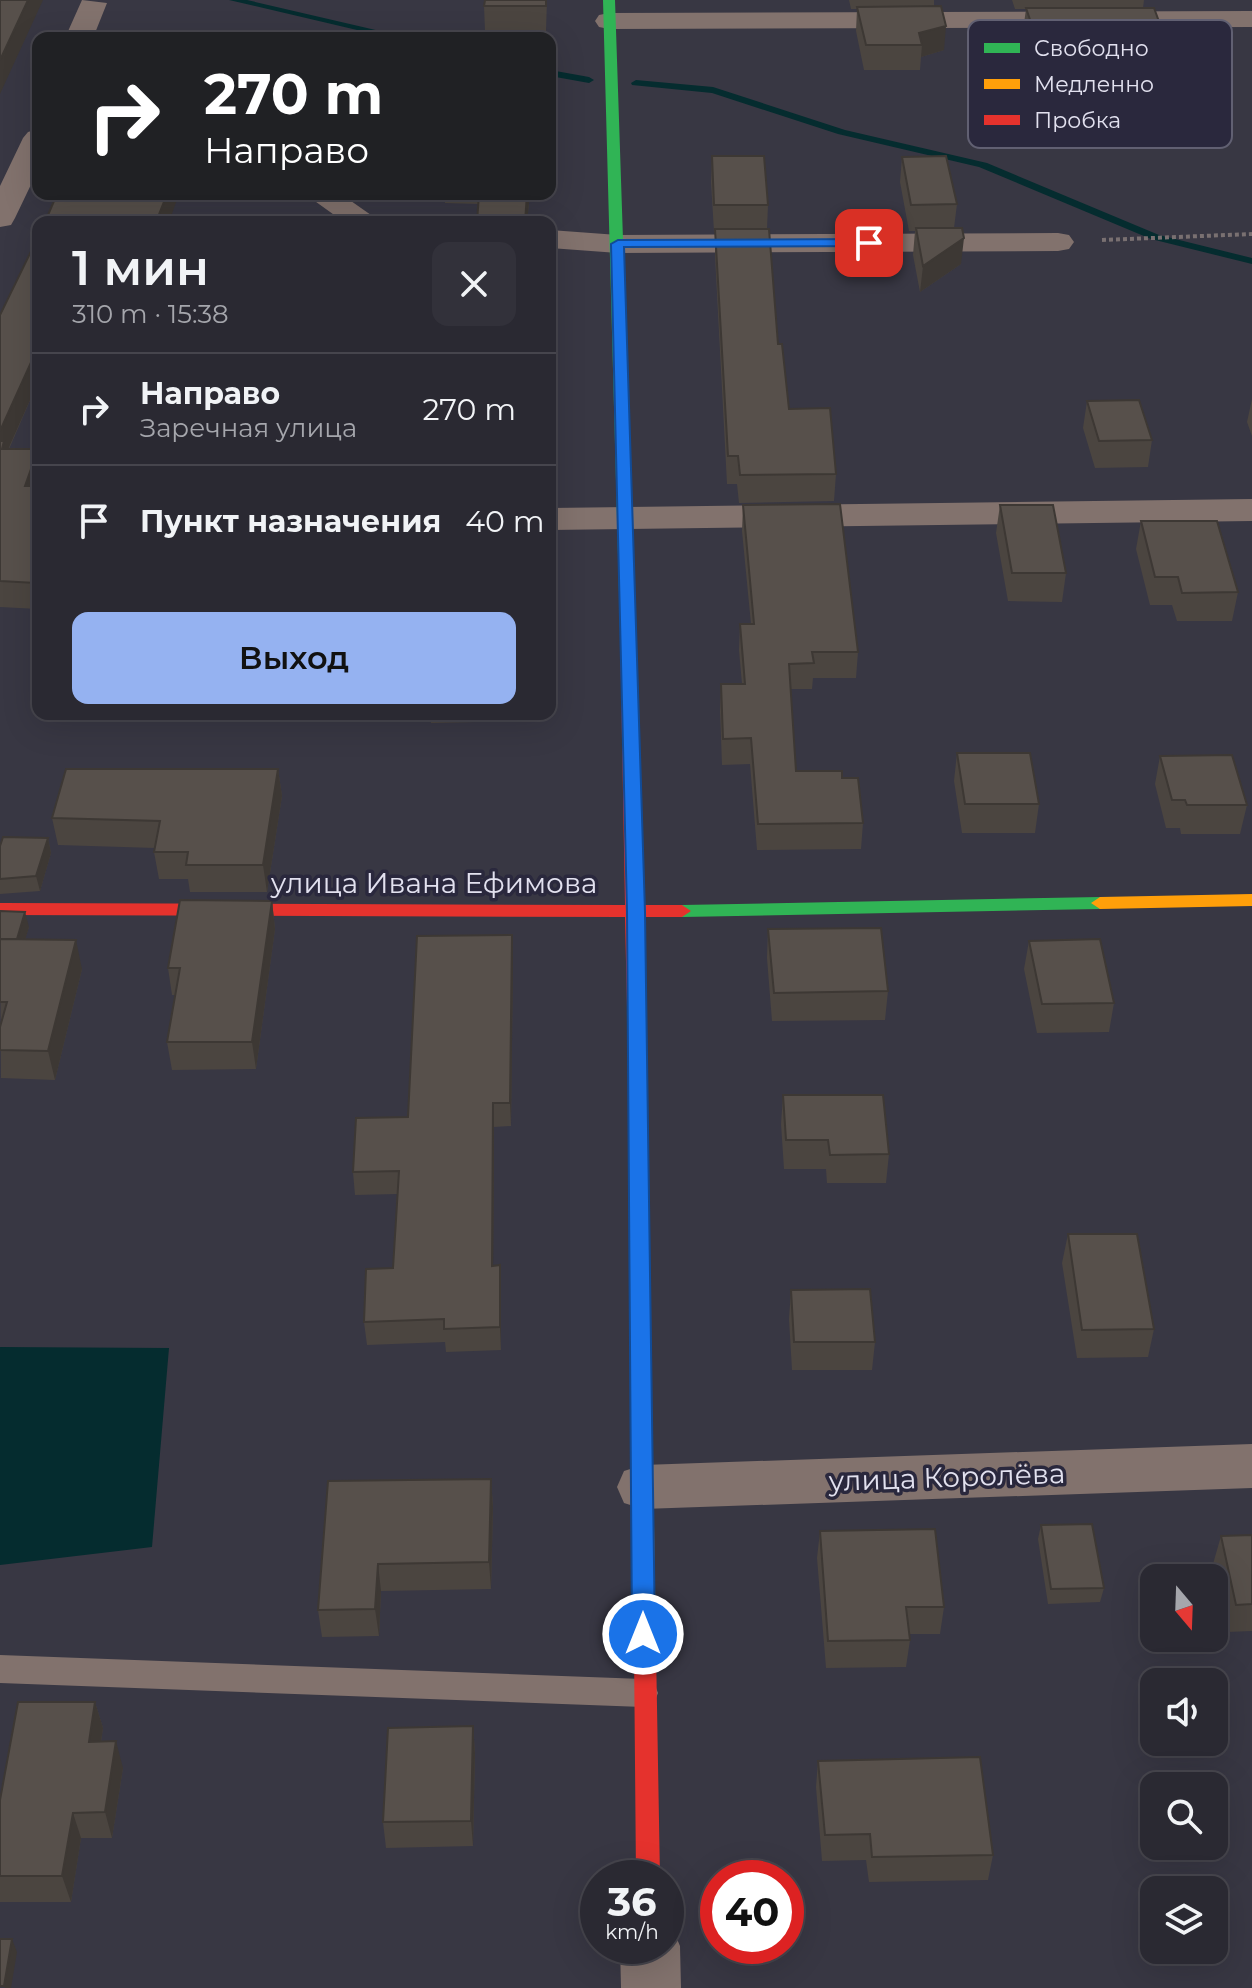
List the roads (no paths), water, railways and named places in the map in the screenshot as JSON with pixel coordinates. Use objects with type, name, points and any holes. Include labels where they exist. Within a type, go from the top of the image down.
[{"type":"street","points":[[81,32],[93,3]]},
{"type":"street","points":[[648,1860],[643,1693],[636,912],[609,10],[1252,19]]},
{"type":"street","points":[[0,218],[32,166]]},
{"type":"street","points":[[330,200],[356,216]]},
{"type":"street","points":[[556,239],[618,244],[1058,242]]},
{"type":"street","points":[[556,519],[1252,510]]},
{"type":"street","name":"улица Ивана Ефимова","points":[[0,909],[636,912],[1252,900]]},
{"type":"street","name":"улица Королёва","points":[[643,1487],[1252,1466]]},
{"type":"street","points":[[650,1964],[651,1988]]},
{"type":"lane","points":[[0,1669],[643,1693]]},
{"type":"waterway","points":[[234,0],[378,32]]},
{"type":"waterway","points":[[556,74],[589,80]]},
{"type":"waterway","points":[[636,83],[713,90],[842,132],[983,165],[1155,237],[1252,261]]}]
